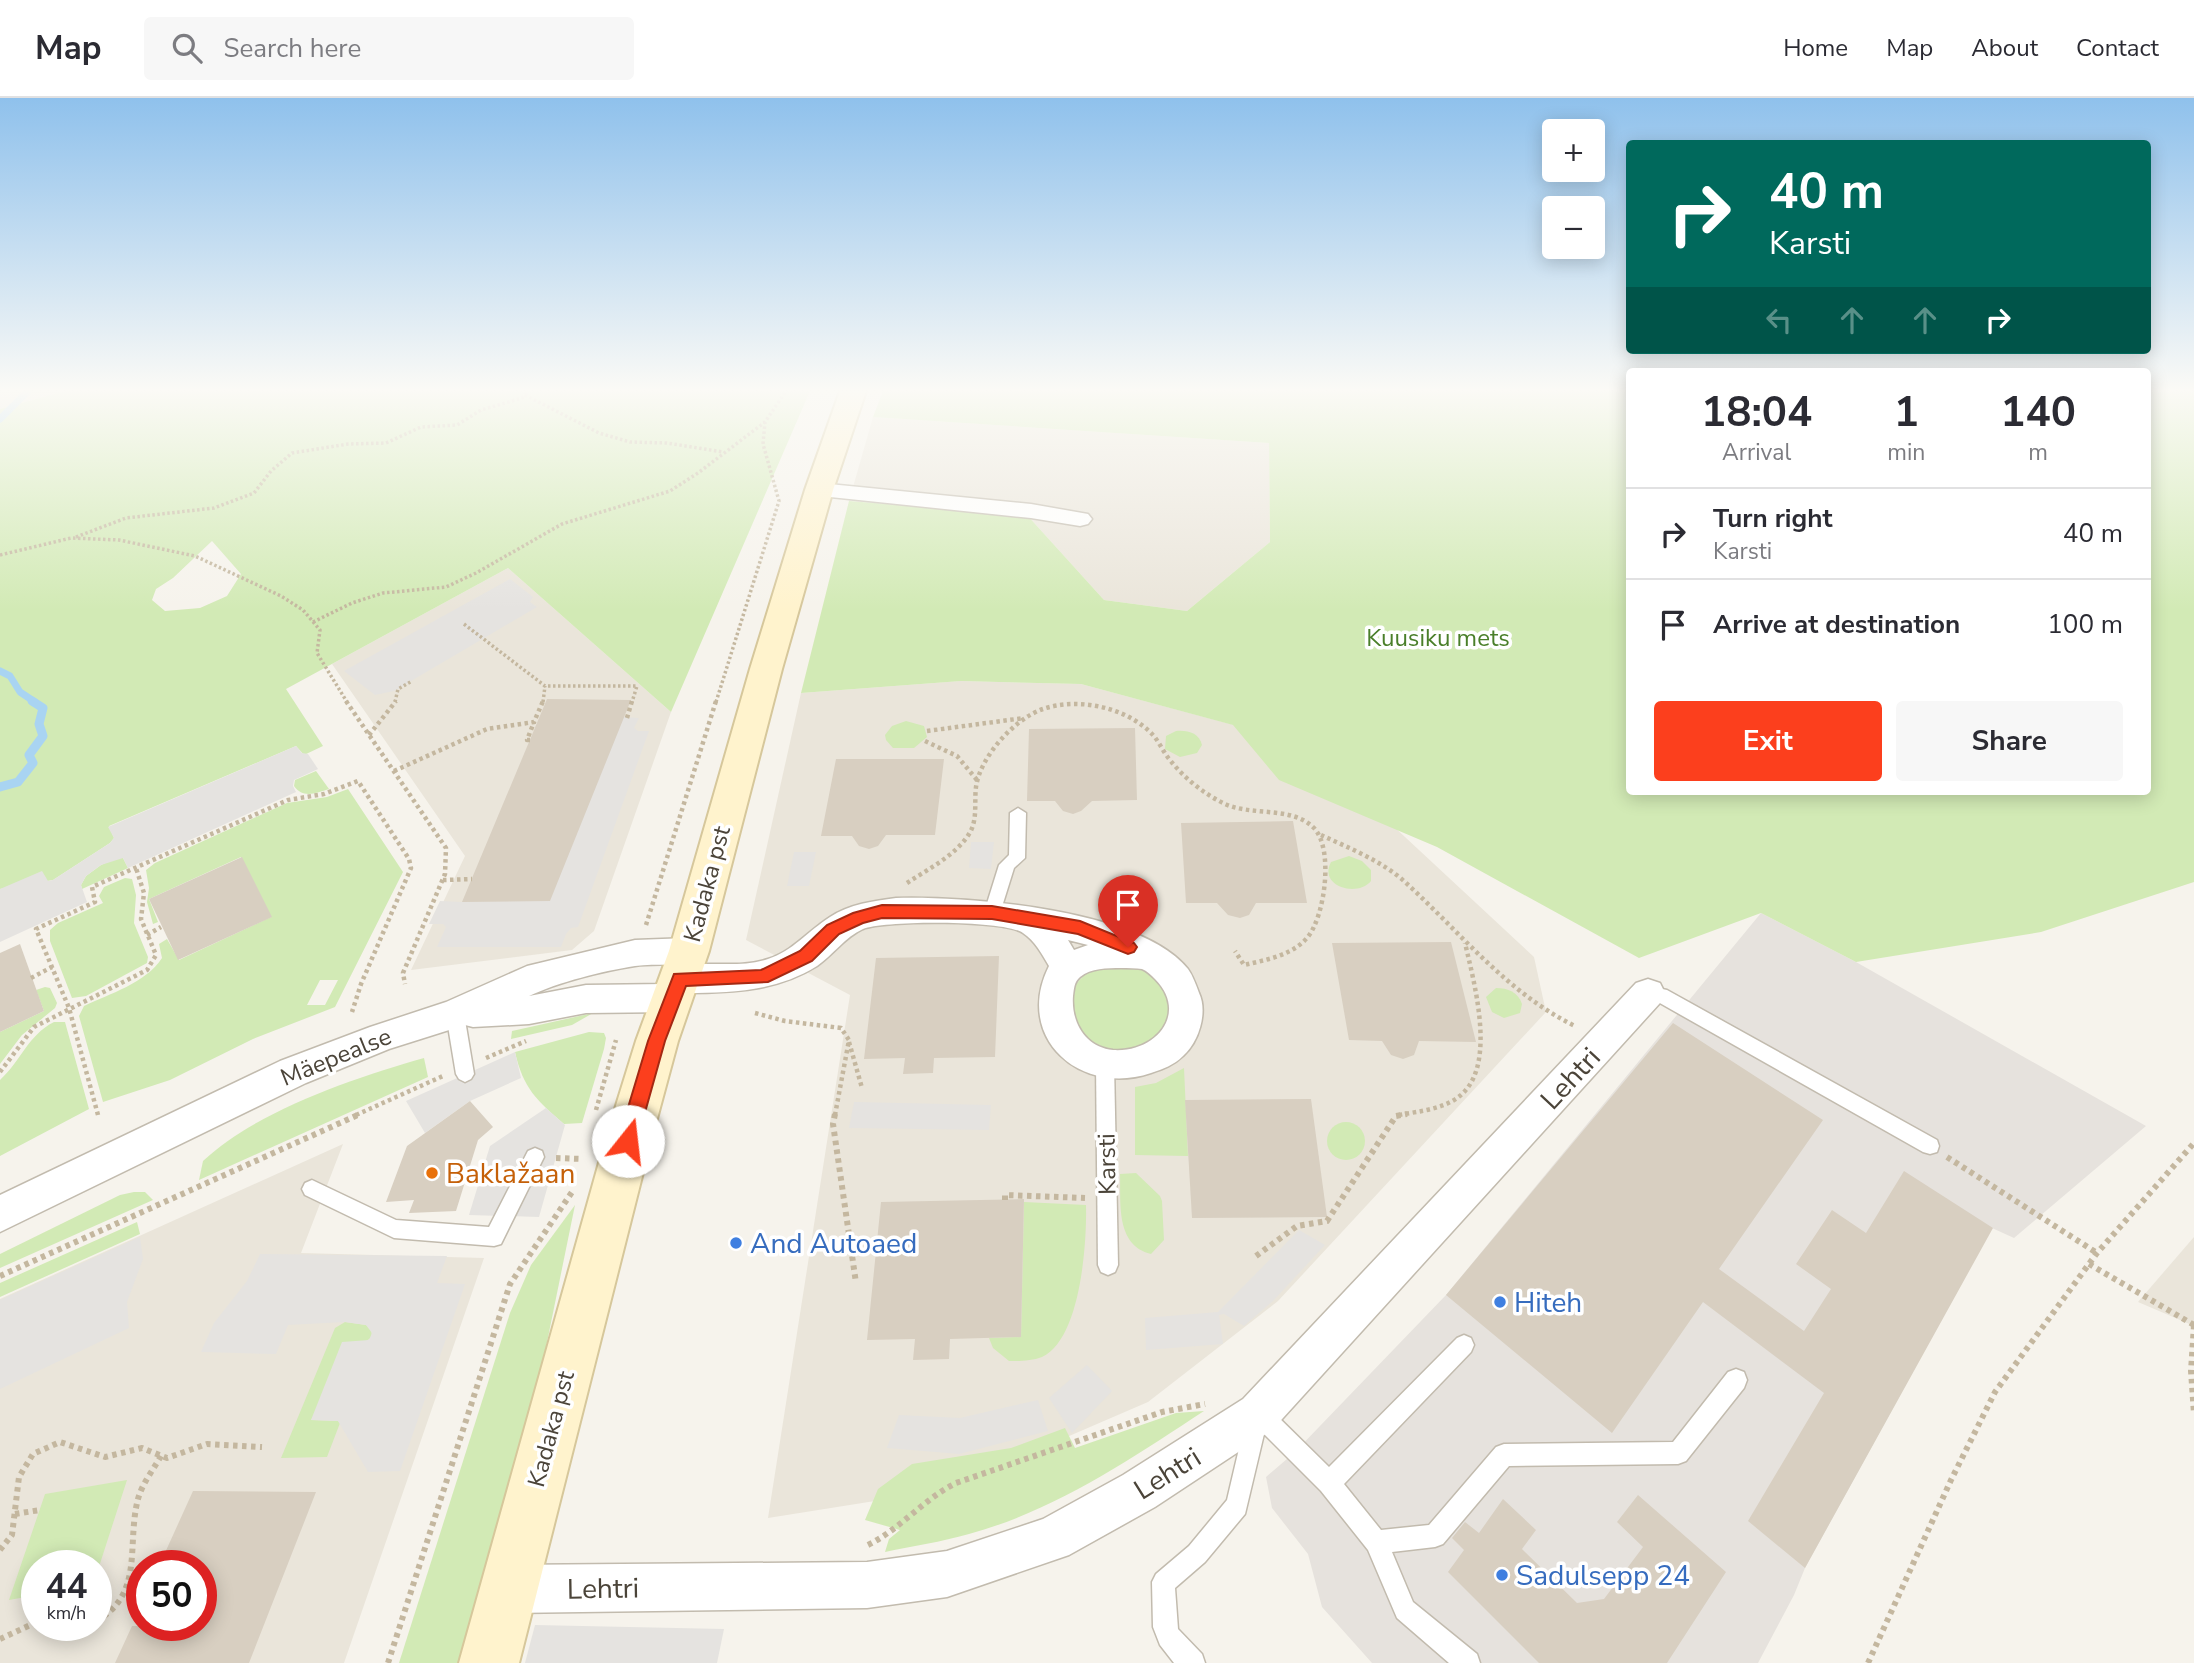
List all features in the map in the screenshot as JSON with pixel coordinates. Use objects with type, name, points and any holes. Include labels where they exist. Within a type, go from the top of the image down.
[{"type":"main road","name":"Kadaka pst","points":[[489,1663],[628,1141],[657,1041],[681,976],[766,669],[828,464]]},
{"type":"street","points":[[819,491],[1031,511],[1080,519]]},
{"type":"street","points":[[454,1014],[529,1010],[597,998],[681,976],[762,977],[806,956],[833,930],[859,917],[882,912],[992,913],[1080,928],[1153,957],[1166,965],[1180,983],[1187,1005],[1178,1039],[1165,1051],[1142,1062],[1119,1065],[1088,1058],[1070,1045],[1057,1027],[1054,1003],[1058,984],[1067,967],[1105,954],[1153,957]]},
{"type":"street","points":[[1030,919],[1050,938],[1067,967]]},
{"type":"street","name":"Mäepealse","points":[[0,1214],[293,1072],[382,1037],[454,1014],[539,976],[635,953],[681,976]]},
{"type":"street","name":"Lehtri","points":[[509,1589],[867,1585],[947,1574],[1053,1539],[1139,1492],[1258,1414],[1648,993]]},
{"type":"lane","points":[[992,913],[1007,865],[1017,858],[1018,813]]},
{"type":"lane","points":[[1648,993],[1661,995],[1930,1146]]},
{"type":"lane","points":[[454,1014],[464,1071]]},
{"type":"lane","name":"Karsti","points":[[1105,1063],[1108,1265]]},
{"type":"lane","points":[[312,1189],[394,1229],[494,1237],[535,1157]]},
{"type":"lane","points":[[1329,1483],[1464,1345]]},
{"type":"lane","points":[[1376,1542],[1435,1536],[1504,1455],[1678,1453],[1735,1380]]},
{"type":"lane","points":[[1258,1414],[1329,1483],[1376,1542],[1405,1610],[1468,1663]]},
{"type":"lane","points":[[1193,1663],[1177,1651],[1161,1621],[1164,1582],[1197,1554],[1237,1506],[1258,1414]]},
{"type":"path","points":[[0,555],[71,538],[126,518],[214,508],[254,493],[279,464]]},
{"type":"path","points":[[313,622],[389,592],[449,586],[485,570],[501,556],[516,551],[562,524],[657,497],[708,464]]},
{"type":"path","points":[[642,931],[647,924],[779,501],[769,464]]},
{"type":"path","points":[[71,538],[119,540],[195,556],[281,596],[303,610],[320,630],[317,653],[446,848],[448,862],[443,880],[403,973],[405,984]]},
{"type":"path","points":[[464,624],[545,686],[637,686],[626,718]]},
{"type":"path","points":[[369,735],[395,702],[398,689],[412,681]]},
{"type":"path","points":[[530,740],[527,740],[545,697],[545,686]]},
{"type":"path","points":[[927,731],[1024,718],[1045,709],[1066,706],[1091,706],[1118,712],[1140,723],[1156,736],[1163,752],[1189,781],[1209,796],[1234,810],[1294,815],[1320,835],[1364,856],[1403,880],[1465,943],[1546,1012],[1604,1041]]},
{"type":"path","points":[[905,885],[965,839],[972,828],[977,781],[1007,735],[1024,718]]},
{"type":"path","points":[[394,771],[487,729],[534,722]]},
{"type":"path","points":[[925,741],[957,756],[977,781]]},
{"type":"path","points":[[98,1116],[69,1007],[36,929],[95,902],[92,887],[288,800],[324,794],[358,781],[409,859],[411,868],[361,984],[352,1012]]},
{"type":"path","points":[[1235,951],[1244,965],[1279,958],[1307,938],[1319,914],[1326,856],[1320,835]]},
{"type":"path","points":[[0,1072],[34,1027],[147,970],[156,955],[141,919],[144,893],[136,868]]},
{"type":"path","points":[[443,880],[472,879]]},
{"type":"path","points":[[147,935],[161,927]]},
{"type":"path","points":[[1256,1256],[1297,1226],[1327,1221],[1396,1116],[1450,1102],[1469,1086],[1477,1068],[1481,1012],[1465,943]]},
{"type":"path","points":[[31,978],[52,967]]},
{"type":"path","points":[[755,1013],[785,1021],[841,1028],[849,1040],[862,1088]]},
{"type":"path","points":[[0,1276],[533,1040]]},
{"type":"path","points":[[594,1115],[616,1040]]},
{"type":"path","points":[[849,1040],[834,1124],[856,1283]]},
{"type":"path","points":[[1868,1663],[1951,1480],[1996,1392],[2097,1253],[2194,1143]]},
{"type":"path","points":[[1930,1146],[2097,1253]]},
{"type":"path","points":[[579,1171],[584,1149]]},
{"type":"path","points":[[388,1663],[510,1284],[572,1194],[575,1182]]},
{"type":"path","points":[[1005,1200],[1005,1195],[1107,1198]]},
{"type":"path","points":[[2089,1264],[2194,1325],[2191,1371],[2194,1414]]},
{"type":"path","points":[[855,1548],[880,1539],[942,1490],[956,1483],[1162,1412],[1215,1402]]},
{"type":"path","points":[[0,1550],[12,1535],[19,1477],[33,1454],[60,1442],[105,1457],[142,1448],[167,1458],[207,1444],[262,1447]]},
{"type":"path","points":[[112,1608],[124,1599],[131,1568],[131,1537],[138,1498],[161,1456]]},
{"type":"path","points":[[15,1514],[40,1510]]},
{"type":"path","points":[[0,1639],[21,1629]]},
{"type":"shaded area","points":[[860,464],[1269,464],[1270,542],[1187,611],[1104,600],[1027,515],[849,501]]},
{"type":"shaded area","points":[[508,568],[671,712],[594,931],[572,950],[411,970],[465,856],[332,664]]},
{"type":"shaded area","points":[[510,579],[533,597],[530,602],[537,607],[394,691],[375,695],[344,671]]},
{"type":"shaded area","points":[[961,681],[1081,684],[1234,725],[1348,784],[1534,957],[1546,1012],[1278,1301],[1148,1402],[1046,1446],[900,1497],[768,1518],[850,995],[746,940],[801,693]]},
{"type":"shaded area","points":[[624,717],[639,718],[634,728],[638,731],[649,731],[578,927],[571,928],[561,947],[437,947],[446,927],[443,924],[429,924],[440,901],[462,902]]},
{"type":"shaded area","points":[[296,746],[302,753],[308,754],[318,769],[294,780],[296,792],[128,868],[123,858],[101,865],[86,876],[81,885],[87,902],[0,942],[0,889],[42,871],[48,881],[53,880],[110,843],[114,838],[108,827]]},
{"type":"shaded area","points":[[971,842],[994,842],[991,869],[969,868]]},
{"type":"shaded area","points":[[794,852],[816,852],[809,886],[787,886]]},
{"type":"shaded area","points":[[1761,913],[1856,962],[2146,1126],[2014,1238],[1992,1228],[1805,1568],[1794,1595],[1758,1663],[1372,1663],[1322,1607],[1308,1554],[1272,1508],[1266,1477],[1294,1453],[1446,1295]]},
{"type":"shaded area","points":[[515,1052],[521,1078],[470,1101],[425,1133],[406,1101]]},
{"type":"shaded area","points":[[854,1102],[991,1105],[989,1130],[849,1128]]},
{"type":"shaded area","points":[[546,1108],[565,1125],[539,1217],[469,1215],[490,1146]]},
{"type":"shaded area","points":[[343,1144],[301,1253],[484,1258],[344,1663],[0,1663],[0,1299]]},
{"type":"shaded area","points":[[1299,1230],[1325,1245],[1273,1301],[1244,1326],[1224,1314],[1219,1315],[1223,1344],[1146,1350],[1145,1318],[1218,1312]]},
{"type":"shaded area","points":[[140,1237],[143,1259],[127,1302],[129,1328],[0,1389],[0,1300]]},
{"type":"shaded area","points":[[2194,1237],[2194,1326],[2138,1302]]},
{"type":"shaded area","points":[[260,1254],[447,1256],[437,1283],[465,1284],[400,1471],[368,1472],[338,1421],[311,1420],[342,1342],[369,1340],[372,1333],[366,1325],[345,1322],[288,1325],[276,1354],[201,1352],[214,1323],[247,1281]]},
{"type":"shaded area","points":[[1087,1365],[1112,1391],[1072,1433],[1049,1398]]},
{"type":"shaded area","points":[[1038,1400],[1048,1431],[959,1454],[887,1448],[899,1415],[960,1418]]},
{"type":"shaded area","points":[[535,1625],[724,1629],[717,1663],[525,1663]]},
{"type":"green space","points":[[0,464],[778,464],[671,712],[508,568],[286,689],[323,746],[304,755],[296,746],[109,826],[114,838],[110,843],[53,880],[0,889]],"holes":[[[212,541],[241,574],[227,596],[200,608],[165,611],[152,600],[156,589],[173,578]]]},
{"type":"green space","name":"Kuusiku mets","points":[[1269,464],[1626,464],[1626,795],[2151,795],[2151,464],[2194,464],[2194,882],[2041,932],[1856,962],[1761,913],[1639,958],[1437,847],[1279,780],[1233,725],[1081,684],[961,681],[801,693],[849,501],[1027,515],[1104,600],[1187,611],[1270,542]]},
{"type":"green space","points":[[906,721],[924,726],[927,737],[914,748],[893,748],[885,735],[892,726]]},
{"type":"green space","points":[[1176,731],[1196,735],[1202,745],[1197,753],[1180,757],[1165,749],[1166,736]]},
{"type":"green space","points":[[316,771],[329,789],[306,794],[294,786],[295,780]]},
{"type":"green space","points":[[348,789],[403,872],[335,1007],[253,1039],[170,1080],[103,1102],[79,1016],[84,1006],[147,974],[162,958],[159,944],[167,939],[179,960],[271,917],[241,857],[149,899],[158,922],[153,924],[147,902],[149,888],[146,870],[155,863],[287,803],[327,797]],"holes":[[[320,980],[338,980],[325,1005],[307,1005]]]},
{"type":"green space","points":[[1349,856],[1362,861],[1371,870],[1371,881],[1365,886],[1357,889],[1341,887],[1330,877],[1328,870],[1331,862]]},
{"type":"green space","points":[[116,858],[123,858],[128,868],[82,889],[81,885],[86,876]]},
{"type":"green space","points":[[125,878],[132,879],[136,895],[134,923],[148,957],[147,963],[86,996],[72,998],[50,941],[50,930],[58,923],[103,903],[99,896],[104,887]]},
{"type":"green space","points":[[1096,967],[1135,967],[1144,969],[1158,980],[1173,1005],[1160,1035],[1141,1047],[1120,1050],[1100,1045],[1083,1035],[1072,1020],[1069,1002],[1076,984]]},
{"type":"green space","points":[[50,988],[57,1003],[55,1008],[22,1035],[0,1064],[0,1032],[44,1011],[36,990]]},
{"type":"green space","points":[[1496,988],[1508,990],[1518,996],[1522,1004],[1520,1013],[1504,1018],[1492,1012],[1486,997]]},
{"type":"green space","points":[[593,1013],[572,1025],[511,1039],[512,1031]]},
{"type":"green space","points":[[54,1022],[65,1022],[89,1109],[0,1156],[0,1080],[31,1041]]},
{"type":"green space","points":[[589,1032],[604,1033],[604,1049],[582,1123],[564,1124],[532,1093],[522,1075],[515,1052]]},
{"type":"green space","points":[[424,1058],[428,1077],[199,1180],[203,1161],[250,1127],[337,1086]]},
{"type":"green space","points":[[1184,1068],[1188,1156],[1135,1155],[1135,1087],[1156,1083]]},
{"type":"green space","points":[[1346,1122],[1359,1128],[1365,1141],[1359,1154],[1346,1160],[1333,1154],[1327,1141],[1333,1128]]},
{"type":"green space","points":[[1136,1173],[1162,1201],[1164,1240],[1151,1254],[1131,1242],[1122,1221],[1120,1174]]},
{"type":"green space","points":[[145,1192],[153,1200],[0,1268],[0,1254],[120,1195]]},
{"type":"green space","points":[[1024,1202],[1086,1205],[1083,1265],[1073,1311],[1055,1347],[1042,1357],[1009,1361],[993,1348],[989,1338],[1021,1337]]},
{"type":"green space","points":[[575,1205],[535,1401],[460,1663],[399,1663],[510,1313],[531,1265]]},
{"type":"green space","points":[[137,1222],[140,1234],[0,1297],[0,1283]]},
{"type":"green space","points":[[345,1322],[366,1325],[371,1329],[372,1337],[366,1341],[311,1420],[340,1423],[327,1457],[281,1458],[335,1328]]},
{"type":"green space","points":[[1204,1411],[1091,1482],[1001,1524],[958,1537],[885,1552],[889,1539],[900,1530],[865,1520],[878,1489],[912,1464],[1011,1448],[1065,1428],[1075,1448],[1176,1413]]},
{"type":"green space","points":[[127,1480],[104,1550],[26,1550],[45,1494]]},
{"type":"green space","points":[[21,1565],[21,1598],[9,1600]]},
{"type":"building","points":[[547,699],[631,700],[550,901],[462,902]]},
{"type":"building","points":[[1135,728],[1137,800],[1092,801],[1073,814],[1063,811],[1055,801],[1027,801],[1029,729]]},
{"type":"building","points":[[836,759],[944,759],[935,835],[886,835],[878,846],[869,849],[859,846],[852,836],[821,836]]},
{"type":"building","points":[[1293,821],[1307,903],[1256,903],[1249,915],[1240,918],[1228,915],[1217,903],[1186,903],[1181,823]]},
{"type":"building","points":[[242,857],[272,917],[178,960],[149,899]]},
{"type":"building","points":[[1451,942],[1476,1042],[1419,1041],[1414,1055],[1403,1059],[1391,1055],[1382,1041],[1349,1040],[1332,943]]},
{"type":"building","points":[[20,944],[44,1011],[0,1032],[0,953]]},
{"type":"building","points":[[999,956],[995,1057],[934,1058],[933,1073],[903,1074],[905,1058],[864,1059],[876,958]]},
{"type":"building","points":[[1673,1023],[1823,1120],[1719,1269],[1804,1331],[1831,1289],[1796,1264],[1832,1210],[1866,1233],[1904,1171],[1993,1228],[1805,1568],[1748,1521],[1824,1393],[1703,1302],[1612,1433],[1446,1295]]},
{"type":"building","points":[[1311,1099],[1327,1217],[1192,1218],[1185,1100]]},
{"type":"building","name":"Baklažaan","points":[[470,1101],[493,1127],[478,1140],[456,1211],[409,1213],[414,1200],[386,1202],[407,1146]]},
{"type":"building","points":[[1024,1199],[1021,1337],[950,1339],[949,1359],[913,1360],[915,1339],[867,1340],[881,1202]]},
{"type":"building","points":[[193,1491],[316,1492],[249,1663],[115,1663],[126,1639],[217,1641],[217,1550],[166,1550]]},
{"type":"building","points":[[1638,1495],[1726,1572],[1667,1663],[1539,1663],[1448,1572],[1464,1550],[1452,1538],[1465,1522],[1479,1533],[1503,1499],[1536,1530],[1522,1549],[1577,1603],[1604,1599],[1643,1547],[1617,1522]]},
{"type":"waterway","points":[[0,671],[10,676],[20,692],[35,702]]},
{"type":"waterway","points":[[0,787],[18,782],[33,763],[29,755],[43,736],[39,724],[43,708],[32,701]]},
{"type":"place","name":"Baklažaan","points":[[432,1173]]},
{"type":"place","name":"And Autoaed","points":[[736,1243]]},
{"type":"place","name":"Hiteh","points":[[1500,1302]]},
{"type":"place","name":"Sadulsepp 24","points":[[1502,1575]]},
{"type":"route","points":[[628,1141],[657,1041],[680,979],[762,977],[806,956],[833,930],[859,917],[882,912],[992,913],[1080,928],[1128,947]]}]
